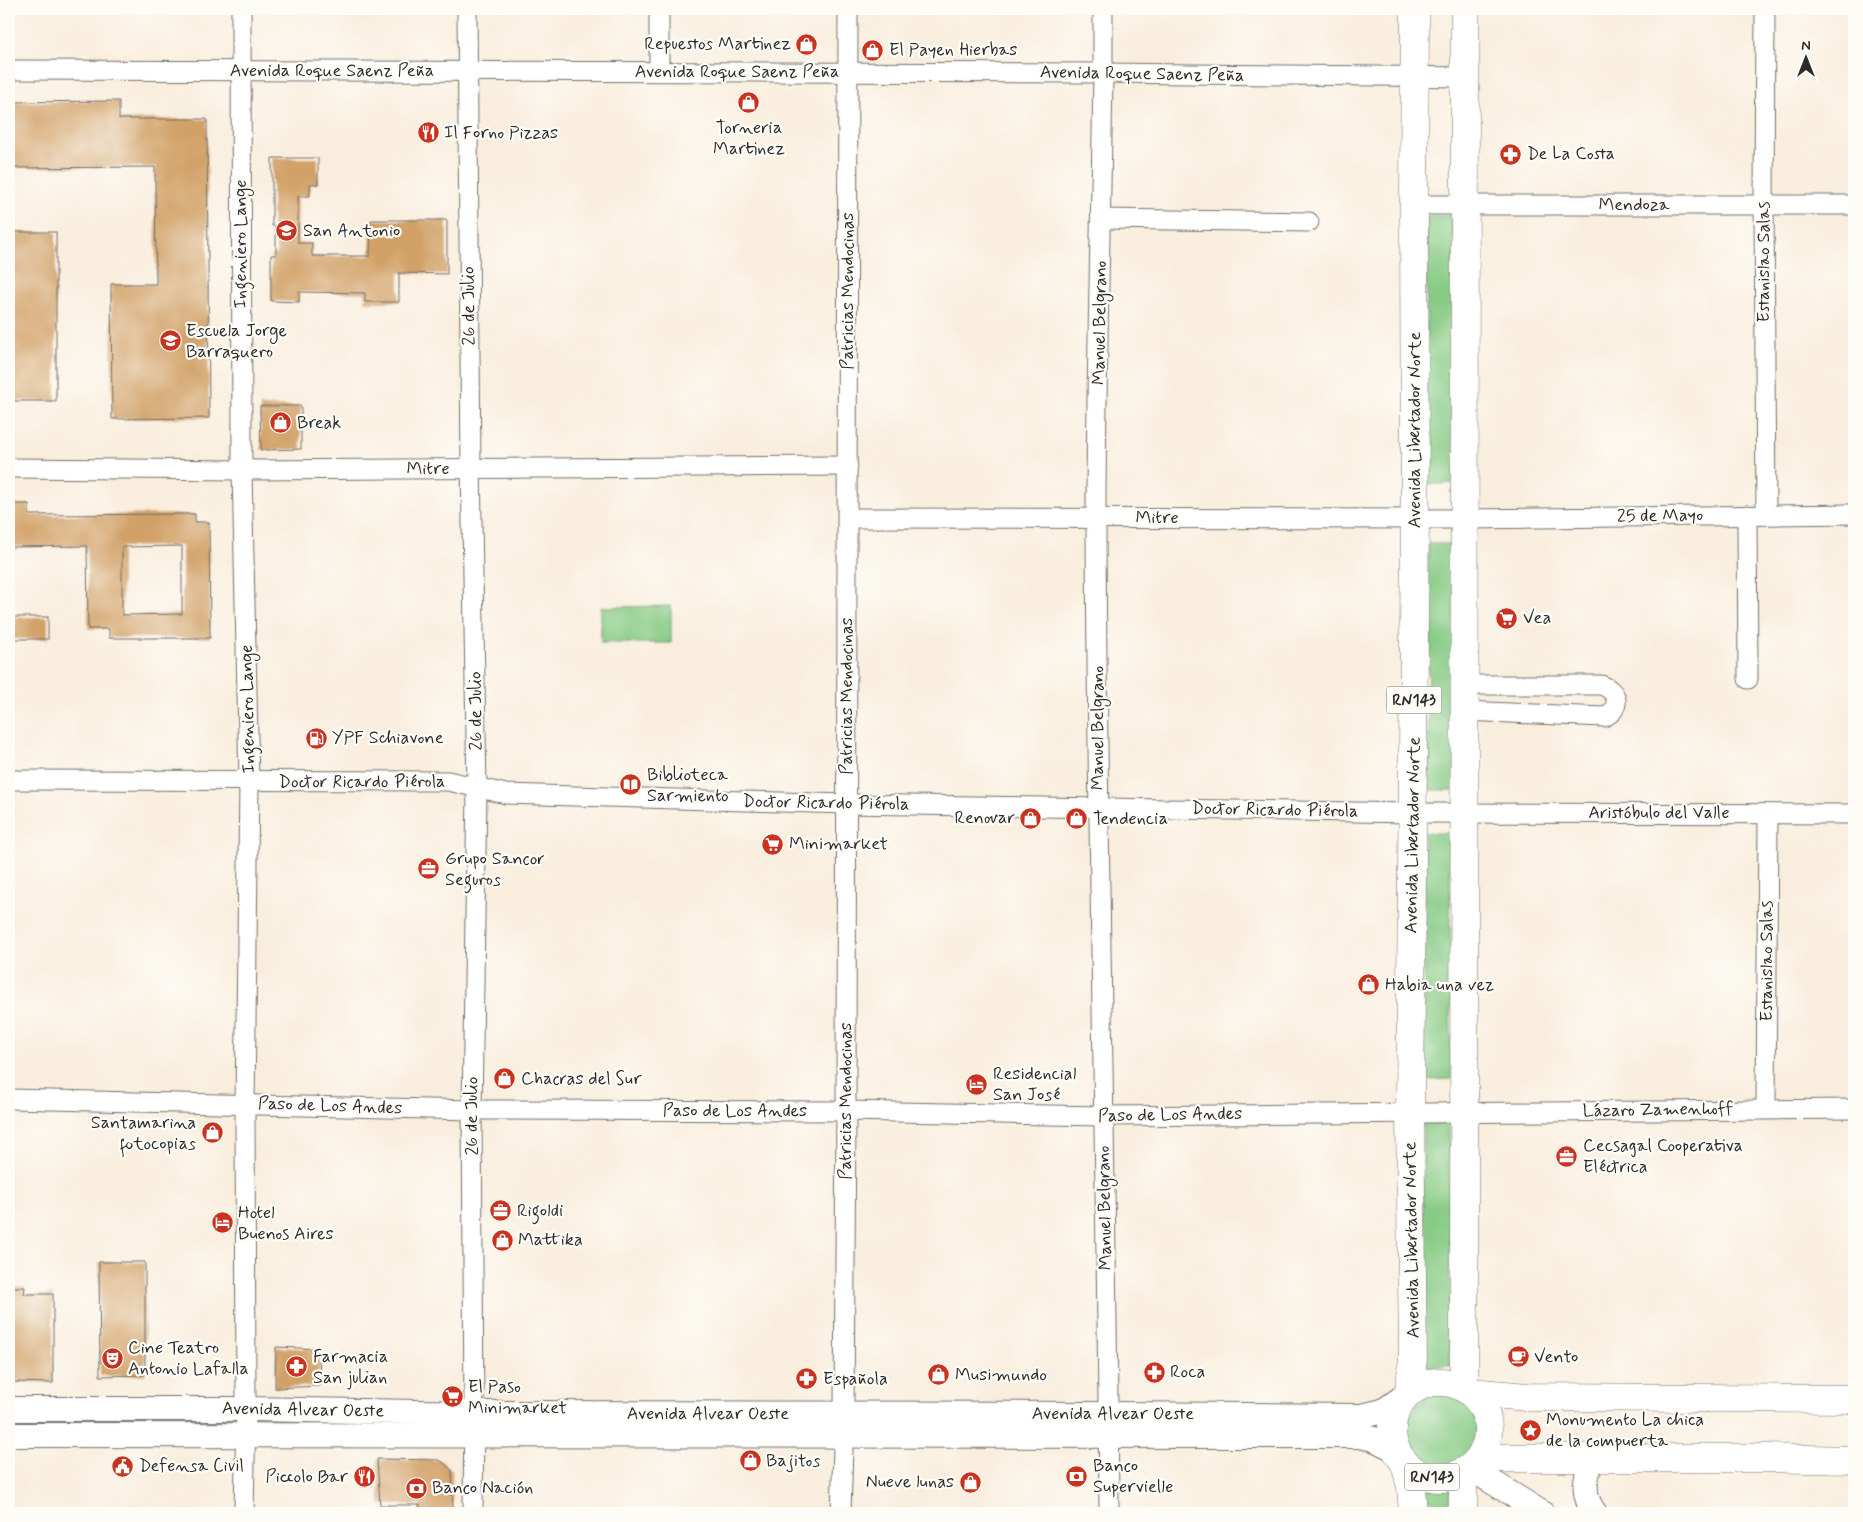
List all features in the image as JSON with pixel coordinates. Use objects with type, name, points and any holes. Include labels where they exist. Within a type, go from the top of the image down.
[{"type":"highway","name":"Avenida Libertador Norte","points":[[1406,1395],[1413,1359],[1410,1112],[1414,813],[1415,9]]},
{"type":"highway","name":"RN143","points":[[1463,1513],[1471,1466],[1486,1446],[1489,1432],[1488,1419],[1483,1406],[1467,1390],[1462,1112],[1466,519],[1465,9]]},
{"type":"highway","points":[[1406,1395],[1418,1386],[1432,1382],[1448,1382],[1467,1390],[1528,1396],[1854,1398]]},
{"type":"highway","name":"RN143","points":[[1406,1395],[1395,1414],[1392,1434],[1411,1487],[1413,1513]]},
{"type":"highway","name":"RN143","points":[[1401,1456],[1417,1473],[1432,1477],[1448,1477],[1471,1466]]},
{"type":"highway","points":[[1471,1466],[1592,1458],[1854,1460]]},
{"type":"main road","name":"Avenida Alvear Oeste","points":[[9,1435],[245,1434],[474,1424],[1108,1425],[1362,1416],[1383,1411],[1406,1395]]},
{"type":"main road","name":"Avenida Alvear Oeste","points":[[9,1409],[246,1409],[474,1424]]},
{"type":"main road","name":"Avenida Alvear Oeste","points":[[1108,1425],[1359,1436],[1374,1439],[1401,1456]]},
{"type":"main road","points":[[1592,1458],[1586,1474],[1584,1487],[1587,1500],[1595,1513]]},
{"type":"main road","points":[[1471,1466],[1542,1513]]},
{"type":"street","name":"Ingeniero Lange","points":[[240,9],[242,470],[250,782],[245,1104],[246,1409],[244,1513]]},
{"type":"street","name":"26 de Julio","points":[[468,9],[471,468],[477,789],[472,1110],[473,1513]]},
{"type":"street","points":[[659,9],[659,71]]},
{"type":"street","name":"Patricias Mendocinas","points":[[841,1513],[846,1111],[848,9]]},
{"type":"street","name":"Manuel Belgrano","points":[[1103,9],[1096,518],[1098,807],[1109,1513]]},
{"type":"street","name":"Estanislao Salas","points":[[1765,9],[1766,515]]},
{"type":"street","name":"Avenida Roque Saenz Peña","points":[[9,70],[1103,73],[1466,77]]},
{"type":"street","name":"Mendoza","points":[[1414,205],[1854,204]]},
{"type":"street","points":[[1101,219],[1309,222]]},
{"type":"street","name":"Mitre","points":[[9,468],[242,470],[848,466]]},
{"type":"street","name":"25 de Mayo","points":[[1466,519],[1854,514]]},
{"type":"street","points":[[1747,515],[1748,679]]},
{"type":"street","name":"Mitre","points":[[848,518],[1466,519]]},
{"type":"street","points":[[1465,685],[1601,685],[1608,687],[1614,692],[1616,699],[1614,709],[1604,717],[1465,711]]},
{"type":"street","name":"Doctor Ricardo Piérola","points":[[9,780],[448,781],[506,794],[846,804],[1414,813],[1464,812]]},
{"type":"street","name":"Aristóbulo del Valle","points":[[1464,812],[1854,814]]},
{"type":"street","name":"Estanislao Salas","points":[[1766,1109],[1768,814]]},
{"type":"street","name":"Paso de Los Andes","points":[[9,1099],[472,1110],[846,1111],[1104,1116],[1462,1112]]},
{"type":"street","name":"Lázaro Zamenhoff","points":[[1462,1112],[1854,1109]]},
{"type":"green space","points":[[1427,216],[1453,216],[1454,483],[1426,485]]},
{"type":"green space","points":[[1428,544],[1454,544],[1455,790],[1429,790]]},
{"type":"green space","points":[[671,606],[671,643],[601,643],[601,607]]},
{"type":"green space","points":[[1424,833],[1450,833],[1451,1079],[1425,1080]]},
{"type":"green space","points":[[1423,1119],[1449,1119],[1450,1366],[1424,1366]]},
{"type":"green space","points":[[1442,1393],[1462,1399],[1472,1409],[1478,1429],[1472,1449],[1462,1459],[1442,1465],[1422,1459],[1412,1449],[1406,1429],[1412,1409],[1422,1399]]},
{"type":"green space","points":[[1424,1486],[1450,1486],[1450,1513],[1424,1513]]},
{"type":"building","points":[[119,101],[119,119],[207,119],[209,418],[112,419],[111,284],[156,284],[155,167],[9,168],[9,102]]},
{"type":"building","points":[[272,158],[318,158],[318,184],[310,184],[310,196],[298,196],[298,243],[312,243],[312,256],[370,256],[371,220],[447,220],[447,274],[399,273],[399,302],[365,302],[365,293],[299,292],[299,302],[271,301],[271,255],[276,255],[276,226],[272,226]]},
{"type":"building","points":[[9,232],[56,232],[56,401],[9,401]]},
{"type":"building","name":"Break","points":[[260,406],[301,406],[301,449],[261,450]]},
{"type":"building","points":[[9,504],[29,504],[29,515],[195,514],[195,522],[209,522],[210,638],[109,638],[109,629],[88,629],[87,546],[9,547]],"holes":[[[182,546],[182,614],[122,615],[122,547]]]},
{"type":"building","points":[[9,617],[48,617],[48,639],[9,639]]},
{"type":"building","points":[[99,1262],[145,1262],[145,1375],[100,1376]]},
{"type":"building","points":[[9,1287],[25,1287],[24,1294],[53,1294],[53,1383],[9,1382]]},
{"type":"building","name":"Farmacia San julian","points":[[276,1347],[319,1349],[320,1386],[275,1388]]},
{"type":"building","name":"Banco Nación","points":[[377,1459],[440,1460],[452,1470],[453,1513],[420,1513],[420,1505],[380,1505]]},
{"type":"place","name":"Repuestos Martinez","points":[[807,44]]},
{"type":"place","name":"El Payen Hierbas","points":[[873,50]]},
{"type":"place","name":"Torneria Martinez","points":[[749,103]]},
{"type":"place","name":"Il Forno Pizzas","points":[[428,133]]},
{"type":"place","name":"De La Costa","points":[[1511,154]]},
{"type":"place","name":"San Antonio","points":[[287,231]]},
{"type":"place","name":"Escuela Jorge Barraquero","points":[[170,341]]},
{"type":"place","name":"Break","points":[[281,423]]},
{"type":"place","name":"Vea","points":[[1507,618]]},
{"type":"place","name":"YPF Schiavone","points":[[316,738]]},
{"type":"place","name":"Biblioteca Sarmiento","points":[[631,785]]},
{"type":"place","name":"Renovar","points":[[1031,818]]},
{"type":"place","name":"Tendencia","points":[[1077,819]]},
{"type":"place","name":"Minimarket","points":[[773,844]]},
{"type":"place","name":"Grupo Sancor Seguros","points":[[429,869]]},
{"type":"place","name":"Habia una vez","points":[[1369,985]]},
{"type":"place","name":"Chacras del Sur","points":[[505,1079]]},
{"type":"place","name":"Residencial San José","points":[[977,1084]]},
{"type":"place","name":"Santamarina fotocopias","points":[[212,1133]]},
{"type":"place","name":"Cecsagal Cooperativa Eléctrica","points":[[1567,1156]]},
{"type":"place","name":"Rigoldi","points":[[501,1211]]},
{"type":"place","name":"Hotel Buenos Aires","points":[[222,1223]]},
{"type":"place","name":"Mattika","points":[[502,1240]]},
{"type":"place","name":"Vento","points":[[1518,1357]]},
{"type":"place","name":"Cine Teatro Antonio Lafalla","points":[[112,1358]]},
{"type":"place","name":"Farmacia San julian","points":[[297,1367]]},
{"type":"place","name":"Roca","points":[[1154,1372]]},
{"type":"place","name":"Musimundo","points":[[939,1375]]},
{"type":"place","name":"Española","points":[[807,1379]]},
{"type":"place","name":"El Paso Minimarket","points":[[452,1397]]},
{"type":"place","name":"Monumento La chica de la compuerta","points":[[1530,1430]]},
{"type":"place","name":"Bajitos","points":[[750,1461]]},
{"type":"place","name":"Defensa Civil","points":[[123,1466]]},
{"type":"place","name":"Banco Supervielle","points":[[1077,1476]]},
{"type":"place","name":"Piccolo Bar","points":[[364,1477]]},
{"type":"place","name":"Nueve lunas","points":[[970,1482]]},
{"type":"place","name":"Banco Nación","points":[[416,1488]]}]
